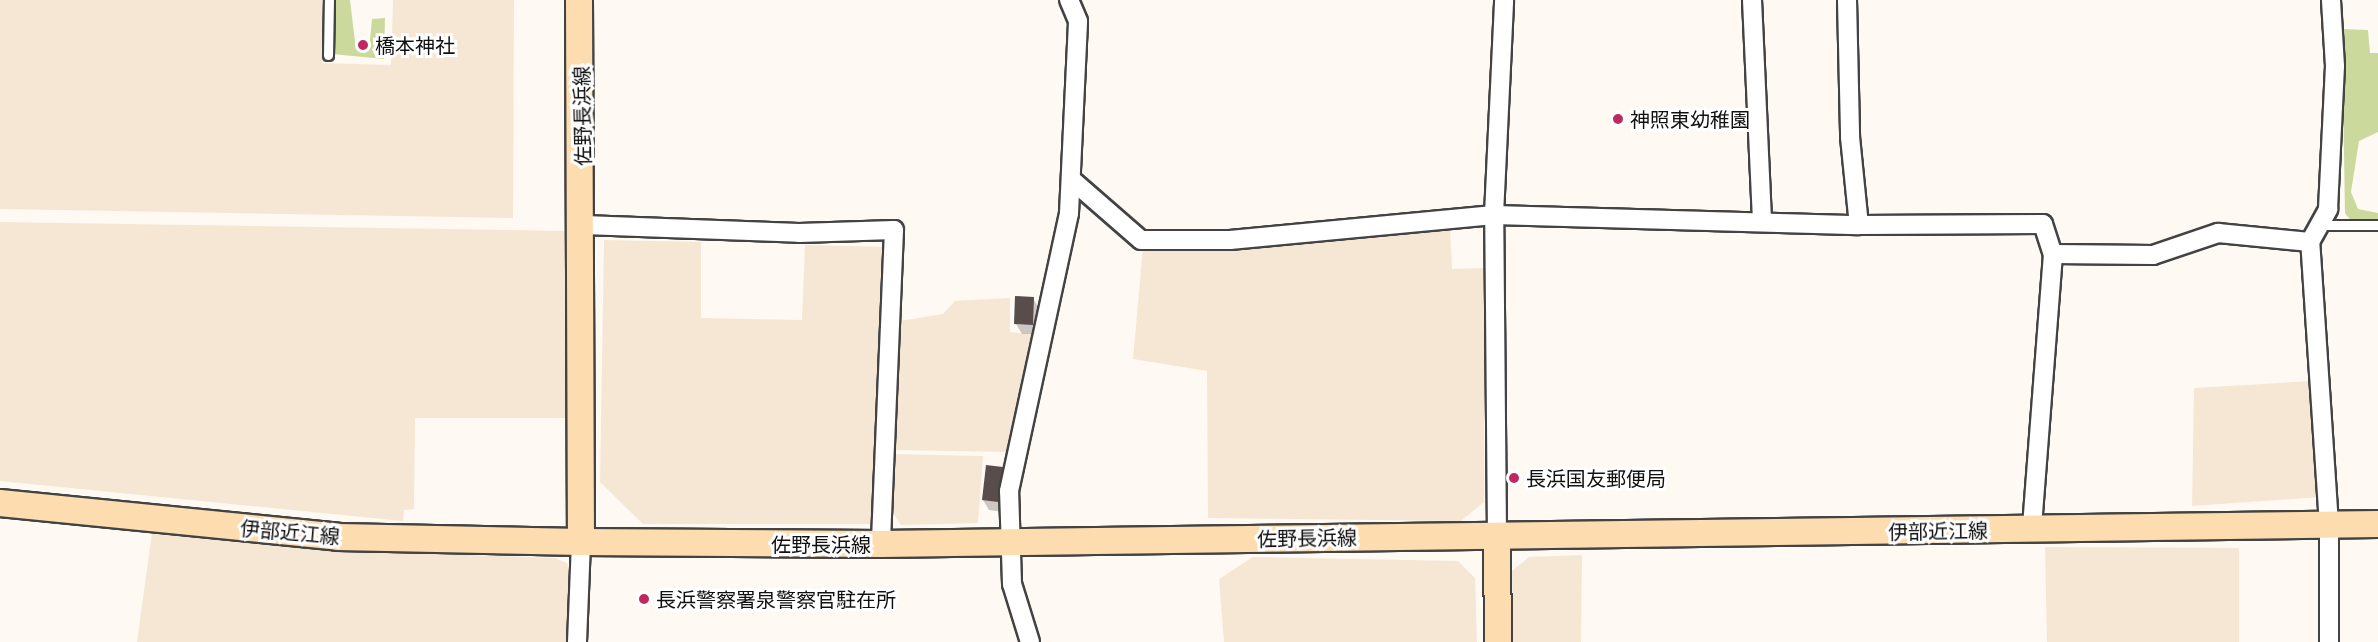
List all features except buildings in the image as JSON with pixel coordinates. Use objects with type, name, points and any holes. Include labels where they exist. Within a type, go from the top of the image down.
[{"type":"main road","name":"佐野長浜線","points":[[579,0],[584,225],[581,542],[881,544],[1497,536]]},
{"type":"main road","name":"伊部近江線","points":[[0,503],[338,537],[581,542]]},
{"type":"main road","name":"伊部近江線","points":[[1497,536],[2378,524]]},
{"type":"main road","points":[[1497,536],[1498,642]]},
{"type":"street","points":[[1030,642],[1012,584],[1009,491],[1072,180],[1078,21],[1069,0]]},
{"type":"street","points":[[1497,536],[1494,215],[1504,0]]},
{"type":"street","points":[[1752,0],[1762,222]]},
{"type":"street","points":[[1847,0],[1850,137],[1859,225]]},
{"type":"street","points":[[2329,642],[2329,525],[2310,242],[2328,209],[2335,66],[2331,0]]},
{"type":"street","points":[[1072,180],[1140,240],[1230,240],[1494,215],[1859,225],[2043,224],[2053,254],[2032,530]]},
{"type":"street","points":[[584,225],[799,233],[894,230],[881,544]]},
{"type":"street","points":[[2053,254],[2153,255],[2218,233],[2310,242]]},
{"type":"street","points":[[577,642],[581,542]]},
{"type":"lane","points":[[328,55],[329,0]]},
{"type":"lane","points":[[2320,225],[2378,225]]},
{"type":"shaded area","points":[[0,0],[325,0],[322,63],[391,65],[393,0],[514,0],[513,218],[0,209]]},
{"type":"shaded area","points":[[0,222],[569,231],[567,418],[415,418],[414,509],[404,510],[403,521],[0,481]]},
{"type":"shaded area","points":[[1450,227],[1452,269],[1484,268],[1484,502],[1461,521],[1208,518],[1207,371],[1133,359],[1143,247]]},
{"type":"shaded area","points":[[604,240],[701,242],[701,318],[802,320],[805,245],[887,247],[873,524],[643,524],[600,482]]},
{"type":"shaded area","points":[[1010,298],[1010,332],[1038,335],[1010,452],[894,450],[900,321],[943,314],[955,301]]},
{"type":"shaded area","points":[[2312,381],[2321,497],[2192,506],[2194,388]]},
{"type":"shaded area","points":[[895,454],[983,456],[978,523],[901,525],[893,513]]},
{"type":"shaded area","points":[[152,533],[333,550],[555,558],[567,563],[571,575],[567,642],[137,642]]},
{"type":"shaded area","points":[[2045,547],[2239,548],[2239,642],[2047,642]]},
{"type":"shaded area","points":[[1582,555],[1581,642],[1513,642],[1512,571],[1529,557]]},
{"type":"shaded area","points":[[1253,557],[1458,561],[1475,578],[1477,642],[1224,642],[1219,579]]},
{"type":"green space","points":[[333,0],[350,0],[356,50],[369,50],[372,19],[385,18],[384,59],[332,54]]},
{"type":"green space","points":[[2342,29],[2368,30],[2370,53],[2378,53],[2378,132],[2359,141],[2351,192],[2358,209],[2378,213],[2378,222],[2352,222],[2345,213]]},
{"type":"place","name":"橋本神社","points":[[363,45]]},
{"type":"place","name":"神照東幼稚園","points":[[1618,119]]},
{"type":"place","name":"長浜国友郵便局","points":[[1514,478]]},
{"type":"place","name":"長浜警察署泉警察官駐在所","points":[[644,599]]}]
